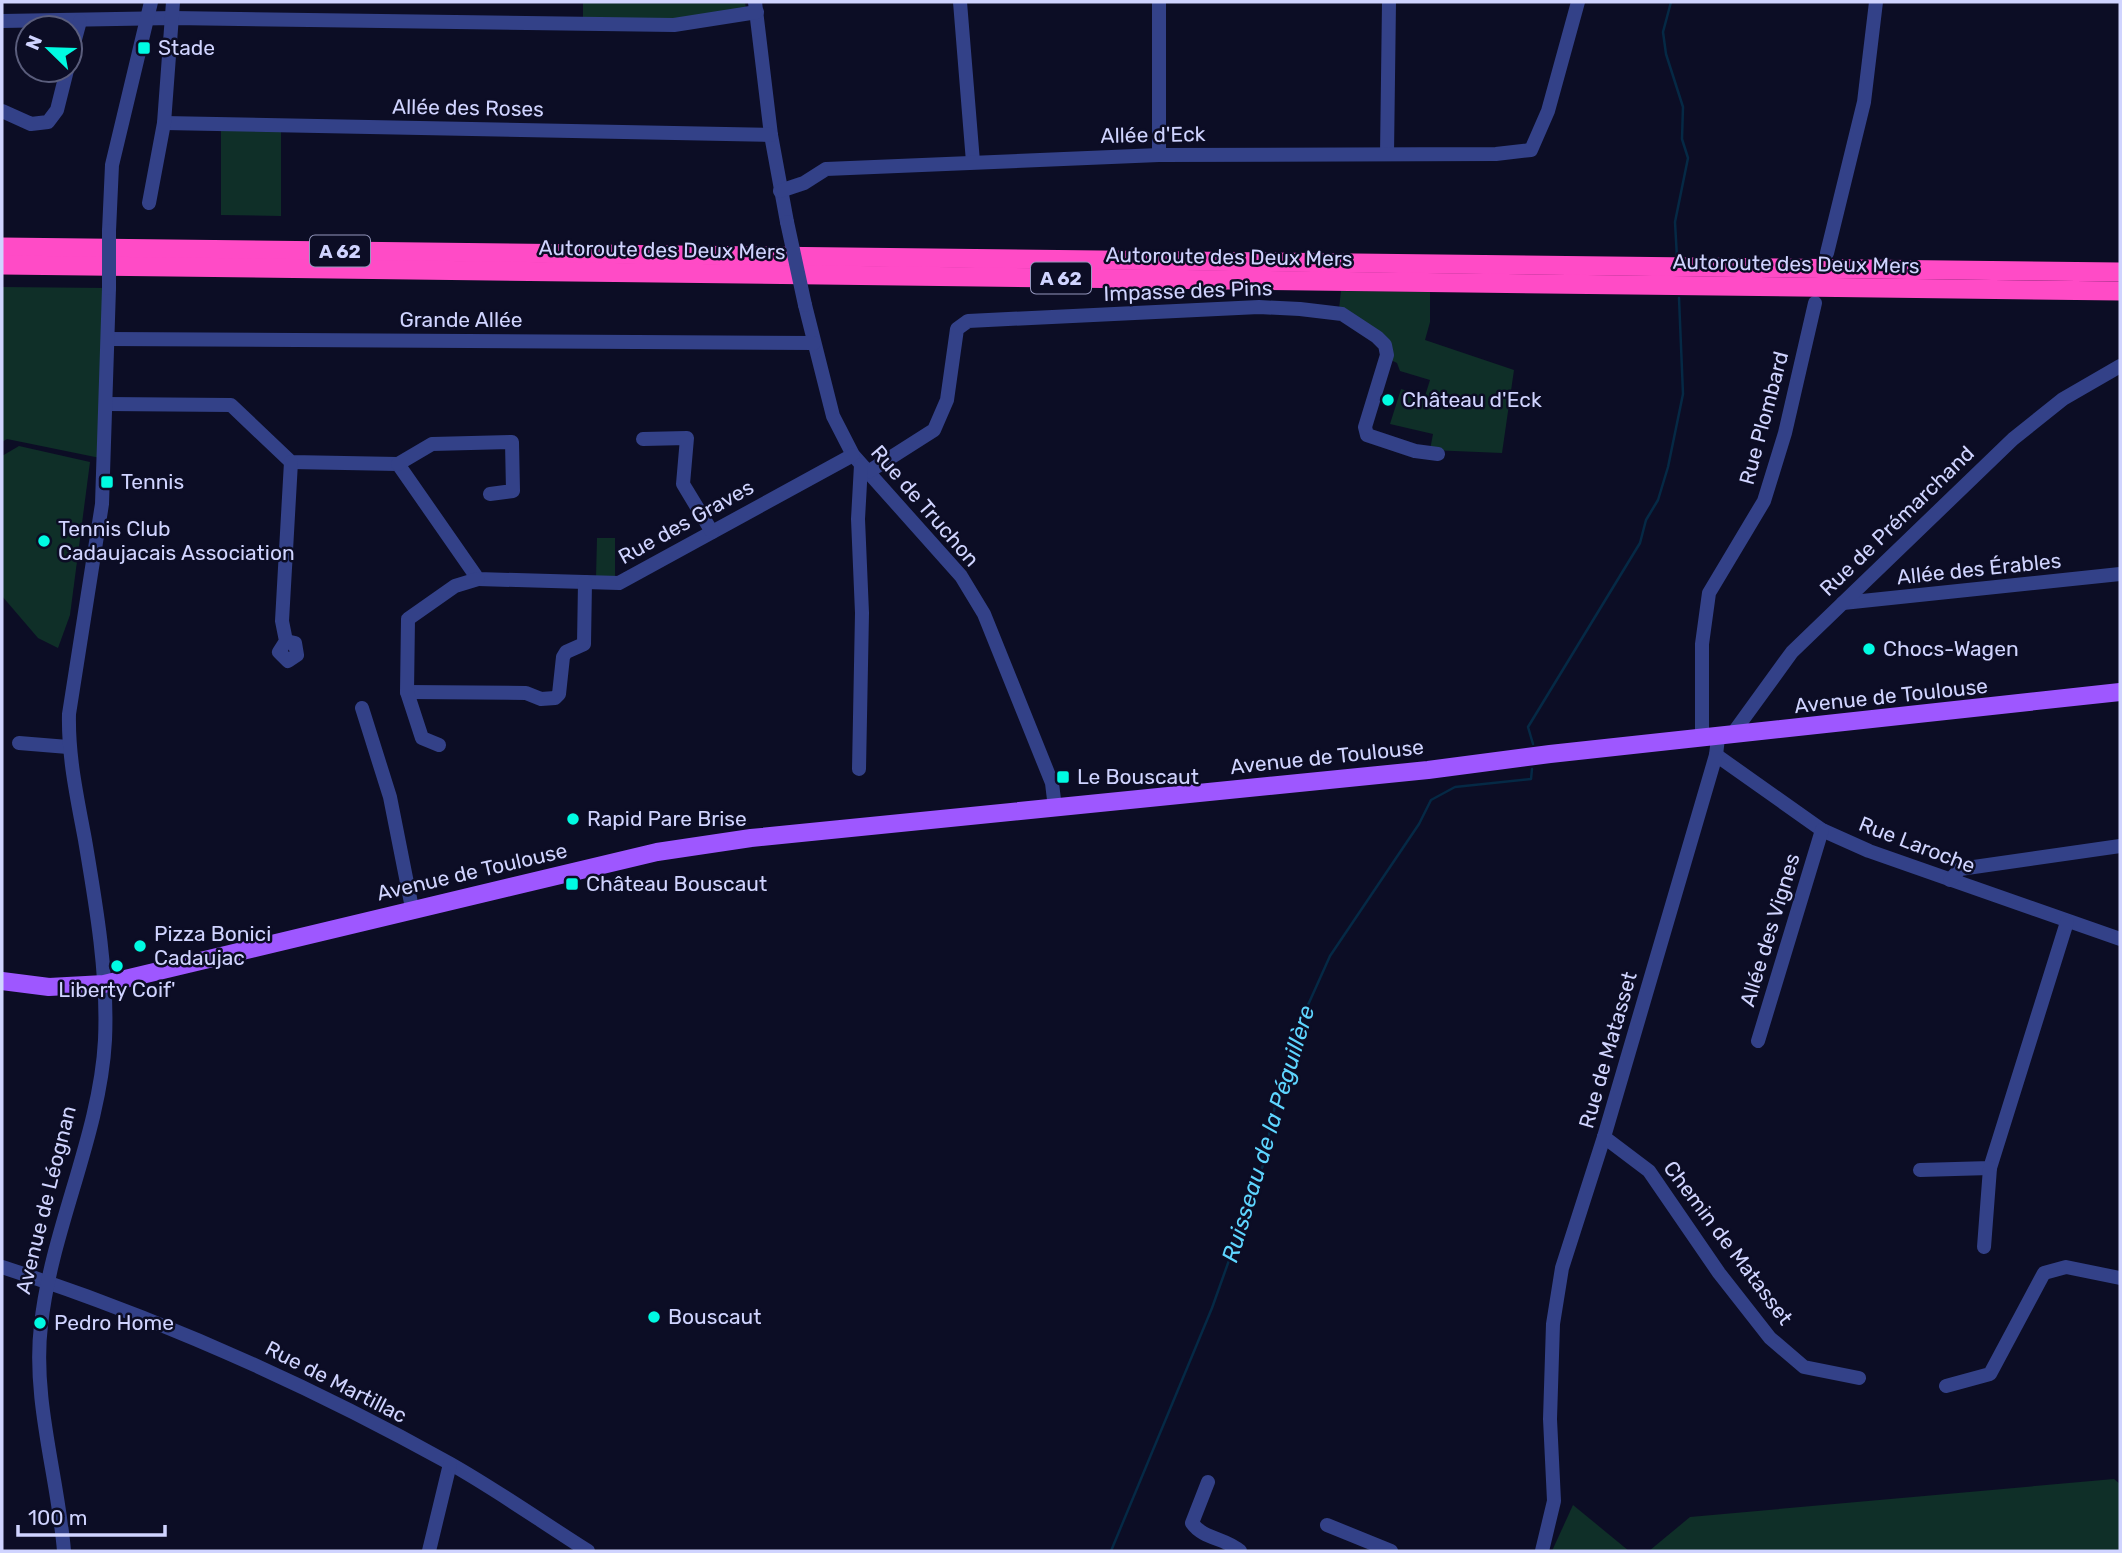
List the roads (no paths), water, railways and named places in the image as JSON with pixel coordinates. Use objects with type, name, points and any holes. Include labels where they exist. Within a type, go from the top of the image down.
[{"type":"highway","name":"Autoroute des Deux Mers","points":[[2,247],[2120,272]]},
{"type":"highway","name":"Autoroute des Deux Mers","points":[[2,265],[2120,291]]},
{"type":"main road","name":"Avenue de Toulouse","points":[[104,984],[412,908],[657,852],[939,817],[1055,808],[1717,742],[2120,692]]},
{"type":"main road","points":[[2,981],[48,987],[104,984]]},
{"type":"street","name":"Avenue de Léognan","points":[[64,1551],[61,1510],[39,1368],[40,1327],[48,1282],[96,1095],[104,1043],[104,984],[90,868],[68,747],[69,714],[102,503],[112,164],[151,2]]},
{"type":"street","points":[[149,203],[164,122],[173,2]]},
{"type":"street","points":[[960,2],[973,162]]},
{"type":"street","points":[[1158,155],[1159,2]]},
{"type":"street","points":[[1387,154],[1389,2]]},
{"type":"street","name":"Allée d'Eck","points":[[780,191],[804,183],[826,169],[1158,155],[1496,154],[1531,149],[1548,111],[1577,2]]},
{"type":"street","points":[[1827,253],[1864,103],[1876,2]]},
{"type":"street","points":[[84,21],[173,18],[674,25],[756,7],[780,191]]},
{"type":"street","points":[[2,111],[31,124],[48,122],[57,110],[64,84]]},
{"type":"street","name":"Allée des Roses","points":[[164,122],[771,135]]},
{"type":"street","name":"Rue de Truchon","points":[[780,191],[833,416],[861,464],[961,576],[984,614],[1052,783],[1055,808]]},
{"type":"street","name":"Rue Plombard","points":[[1717,742],[1702,644],[1709,593],[1764,501],[1785,433],[1815,303]]},
{"type":"street","name":"Impasse des Pins","points":[[861,464],[934,430],[947,400],[957,329],[968,321],[1259,307],[1342,314],[1377,337],[1385,345],[1387,355],[1365,427],[1367,435],[1415,452],[1438,454]]},
{"type":"street","name":"Grande Allée","points":[[108,339],[814,343]]},
{"type":"street","name":"Rue de Prémarchand","points":[[1717,742],[1792,652],[2013,439],[2063,399],[2120,366]]},
{"type":"street","points":[[107,404],[231,405],[291,462],[398,464],[432,444],[512,442],[513,491],[490,494]]},
{"type":"street","points":[[643,439],[687,438],[683,484],[712,532]]},
{"type":"street","points":[[286,641],[282,621],[291,462]]},
{"type":"street","points":[[398,464],[478,579],[455,586],[408,620],[407,692],[422,738],[439,745]]},
{"type":"street","points":[[859,769],[862,613],[858,519],[861,464]]},
{"type":"street","name":"Rue des Graves","points":[[478,579],[619,583],[712,532],[861,464]]},
{"type":"street","name":"Allée des Érables","points":[[1843,603],[2120,575]]},
{"type":"street","points":[[407,692],[526,693],[541,699],[555,698],[559,694],[563,657],[566,652],[584,644],[585,582]]},
{"type":"street","points":[[362,708],[390,797],[412,908]]},
{"type":"street","name":"Rue Laroche","points":[[1717,742],[1822,830],[1950,880],[2120,939]]},
{"type":"street","name":"Rue de Matasset","points":[[1542,1551],[1555,1501],[1550,1419],[1553,1324],[1562,1268],[1604,1137],[1717,742]]},
{"type":"street","points":[[19,743],[68,747]]},
{"type":"street","name":"Allée des Vignes","points":[[1758,1041],[1822,830]]},
{"type":"street","points":[[1950,880],[1960,869],[2120,846]]},
{"type":"street","points":[[1984,1247],[1990,1168],[2067,922]]},
{"type":"street","name":"Chemin de Matasset","points":[[1604,1137],[1649,1171],[1719,1273],[1770,1338],[1804,1367],[1859,1378]]},
{"type":"street","points":[[1920,1170],[1990,1168]]},
{"type":"street","name":"Rue de Martillac","points":[[2,1267],[48,1282],[273,1372],[450,1464],[588,1551]]},
{"type":"street","points":[[1947,1386],[1990,1374],[2044,1273],[2066,1267],[2120,1278]]},
{"type":"street","points":[[429,1551],[450,1464]]},
{"type":"street","points":[[1208,1482],[1192,1523],[1196,1530],[1230,1543],[1240,1551]]},
{"type":"street","points":[[1327,1525],[1391,1551]]},
{"type":"waterway","name":"Ruisseau de la Péguillère","points":[[1671,2],[1663,32],[1666,54],[1683,107],[1682,139],[1688,158],[1675,222],[1677,258]]},
{"type":"waterway","name":"Ruisseau de la Péguillère","points":[[1533,744],[1528,727],[1640,543],[1646,520],[1658,500],[1668,467],[1683,394],[1679,298]]},
{"type":"waterway","name":"Ruisseau de la Péguillère","points":[[1111,1551],[1212,1308],[1263,1165],[1279,1086],[1298,1055],[1299,1025],[1330,956],[1419,824],[1431,800],[1455,787],[1531,779],[1532,769]]},
{"type":"place","name":"Stade","points":[[144,48]]},
{"type":"place","name":"Château d'Eck","points":[[1388,400]]},
{"type":"place","name":"Tennis","points":[[107,482]]},
{"type":"place","name":"Tennis Club Cadaujacais Association","points":[[44,541]]},
{"type":"place","name":"Chocs-Wagen","points":[[1869,649]]},
{"type":"place","name":"Le Bouscaut","points":[[1063,777]]},
{"type":"place","name":"Rapid Pare Brise","points":[[573,819]]},
{"type":"place","name":"Château Bouscaut","points":[[572,884]]},
{"type":"place","name":"Pizza Bonici Cadaujac","points":[[140,946]]},
{"type":"place","name":"Liberty Coif'","points":[[117,966]]},
{"type":"place","name":"Bouscaut","points":[[654,1317]]},
{"type":"place","name":"Pedro Home","points":[[40,1323]]}]
